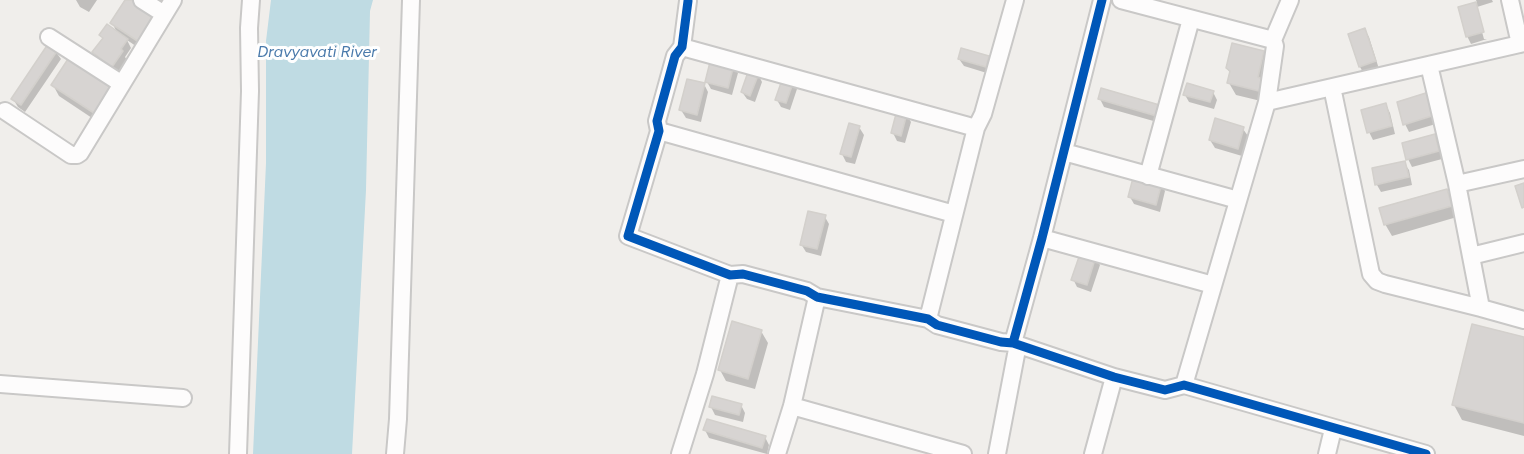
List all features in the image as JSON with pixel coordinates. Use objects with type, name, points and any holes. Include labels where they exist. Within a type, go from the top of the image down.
[{"type":"street","points":[[5,111],[72,155],[80,153],[169,7],[142,0]]},
{"type":"street","points":[[238,454],[251,0]]},
{"type":"street","points":[[395,454],[411,0]]},
{"type":"street","points":[[928,319],[976,128],[983,114],[1015,0]]},
{"type":"street","points":[[996,454],[1015,343],[1102,0]]},
{"type":"street","points":[[1121,0],[1273,40]]},
{"type":"street","points":[[1184,385],[1267,102],[1275,46],[1273,40],[1290,0]]},
{"type":"street","points":[[1267,102],[1522,44],[1509,0]]},
{"type":"street","points":[[688,2],[682,47],[675,56],[657,121],[659,131],[628,236],[730,275],[744,274],[807,291],[817,297],[928,319],[937,325],[1001,342],[1015,343],[1114,377],[1165,390],[1184,385],[1426,454]]},
{"type":"street","points":[[1148,176],[1191,19]]},
{"type":"street","points":[[49,37],[122,84]]},
{"type":"street","points":[[682,47],[976,128]]},
{"type":"street","points":[[1429,65],[1457,184],[1481,308]]},
{"type":"street","points":[[1332,87],[1371,274],[1385,284],[1524,320]]},
{"type":"street","points":[[659,131],[954,214]]},
{"type":"street","points":[[1064,152],[1238,200]]},
{"type":"street","points":[[1457,184],[1524,169]]},
{"type":"street","points":[[1042,238],[1213,285]]},
{"type":"street","points":[[1471,256],[1524,243]]},
{"type":"street","points":[[680,454],[705,374],[730,275]]},
{"type":"street","points":[[777,454],[792,406],[817,297]]},
{"type":"street","points":[[1093,454],[1114,377]]},
{"type":"street","points":[[0,384],[183,398]]},
{"type":"street","points":[[792,406],[963,454]]},
{"type":"street","points":[[1327,454],[1333,429]]},
{"type":"water","name":"Dravyavati River","points":[[271,0],[373,0],[370,11],[366,190],[352,454],[253,454],[266,163],[266,41]]},
{"type":"building","points":[[125,0],[135,0],[160,17],[142,44],[110,23]]},
{"type":"building","points":[[1476,2],[1484,32],[1466,37],[1458,7]]},
{"type":"building","points":[[107,24],[128,39],[112,67],[92,52],[103,38],[99,35]]},
{"type":"building","points":[[1365,28],[1376,61],[1359,67],[1348,34]]},
{"type":"building","points":[[1232,43],[1264,51],[1258,77],[1262,79],[1259,91],[1227,83],[1230,71],[1226,68]]},
{"type":"building","points":[[48,44],[57,51],[21,105],[11,99]]},
{"type":"building","points":[[961,48],[989,56],[986,67],[958,59]]},
{"type":"building","points":[[711,58],[734,64],[728,88],[705,82]]},
{"type":"building","points":[[68,59],[114,89],[97,115],[51,85]]},
{"type":"building","points":[[749,69],[759,73],[750,96],[741,92]]},
{"type":"building","points":[[783,77],[794,80],[786,103],[775,100]]},
{"type":"building","points":[[687,79],[705,83],[697,115],[679,110]]},
{"type":"building","points":[[1187,83],[1214,91],[1210,102],[1183,95]]},
{"type":"building","points":[[1101,88],[1163,106],[1160,117],[1098,99]]},
{"type":"building","points":[[1429,92],[1435,115],[1403,125],[1397,102]]},
{"type":"building","points":[[1386,103],[1392,126],[1367,133],[1361,110]]},
{"type":"building","points":[[897,110],[907,113],[901,136],[891,133]]},
{"type":"building","points":[[1215,118],[1244,127],[1238,149],[1209,140]]},
{"type":"building","points":[[849,123],[860,126],[851,157],[840,154]]},
{"type":"building","points":[[1435,134],[1439,151],[1406,160],[1402,143]]},
{"type":"building","points":[[1405,161],[1409,177],[1375,185],[1372,168]]},
{"type":"building","points":[[1134,174],[1162,182],[1156,205],[1128,197]]},
{"type":"building","points":[[1524,183],[1524,207],[1522,208],[1515,186]]},
{"type":"building","points":[[1447,189],[1452,206],[1384,225],[1379,208]]},
{"type":"building","points":[[808,211],[826,215],[817,249],[800,245]]},
{"type":"building","points":[[1081,251],[1096,256],[1087,285],[1071,280]]},
{"type":"building","points":[[732,321],[762,330],[748,379],[718,370]]},
{"type":"building","points":[[1472,324],[1524,337],[1524,423],[1452,405]]},
{"type":"building","points":[[712,396],[742,404],[739,415],[709,407]]},
{"type":"building","points":[[707,419],[766,436],[762,448],[703,430]]},
{"type":"cycle path","points":[[1102,0],[1013,343],[1114,377],[1165,390],[1184,385],[1426,454]]},
{"type":"cycle path","points":[[688,1],[682,47],[675,56],[657,121],[659,131],[628,236],[730,275],[743,274],[807,291],[817,297],[928,319],[937,325],[1013,343]]}]
